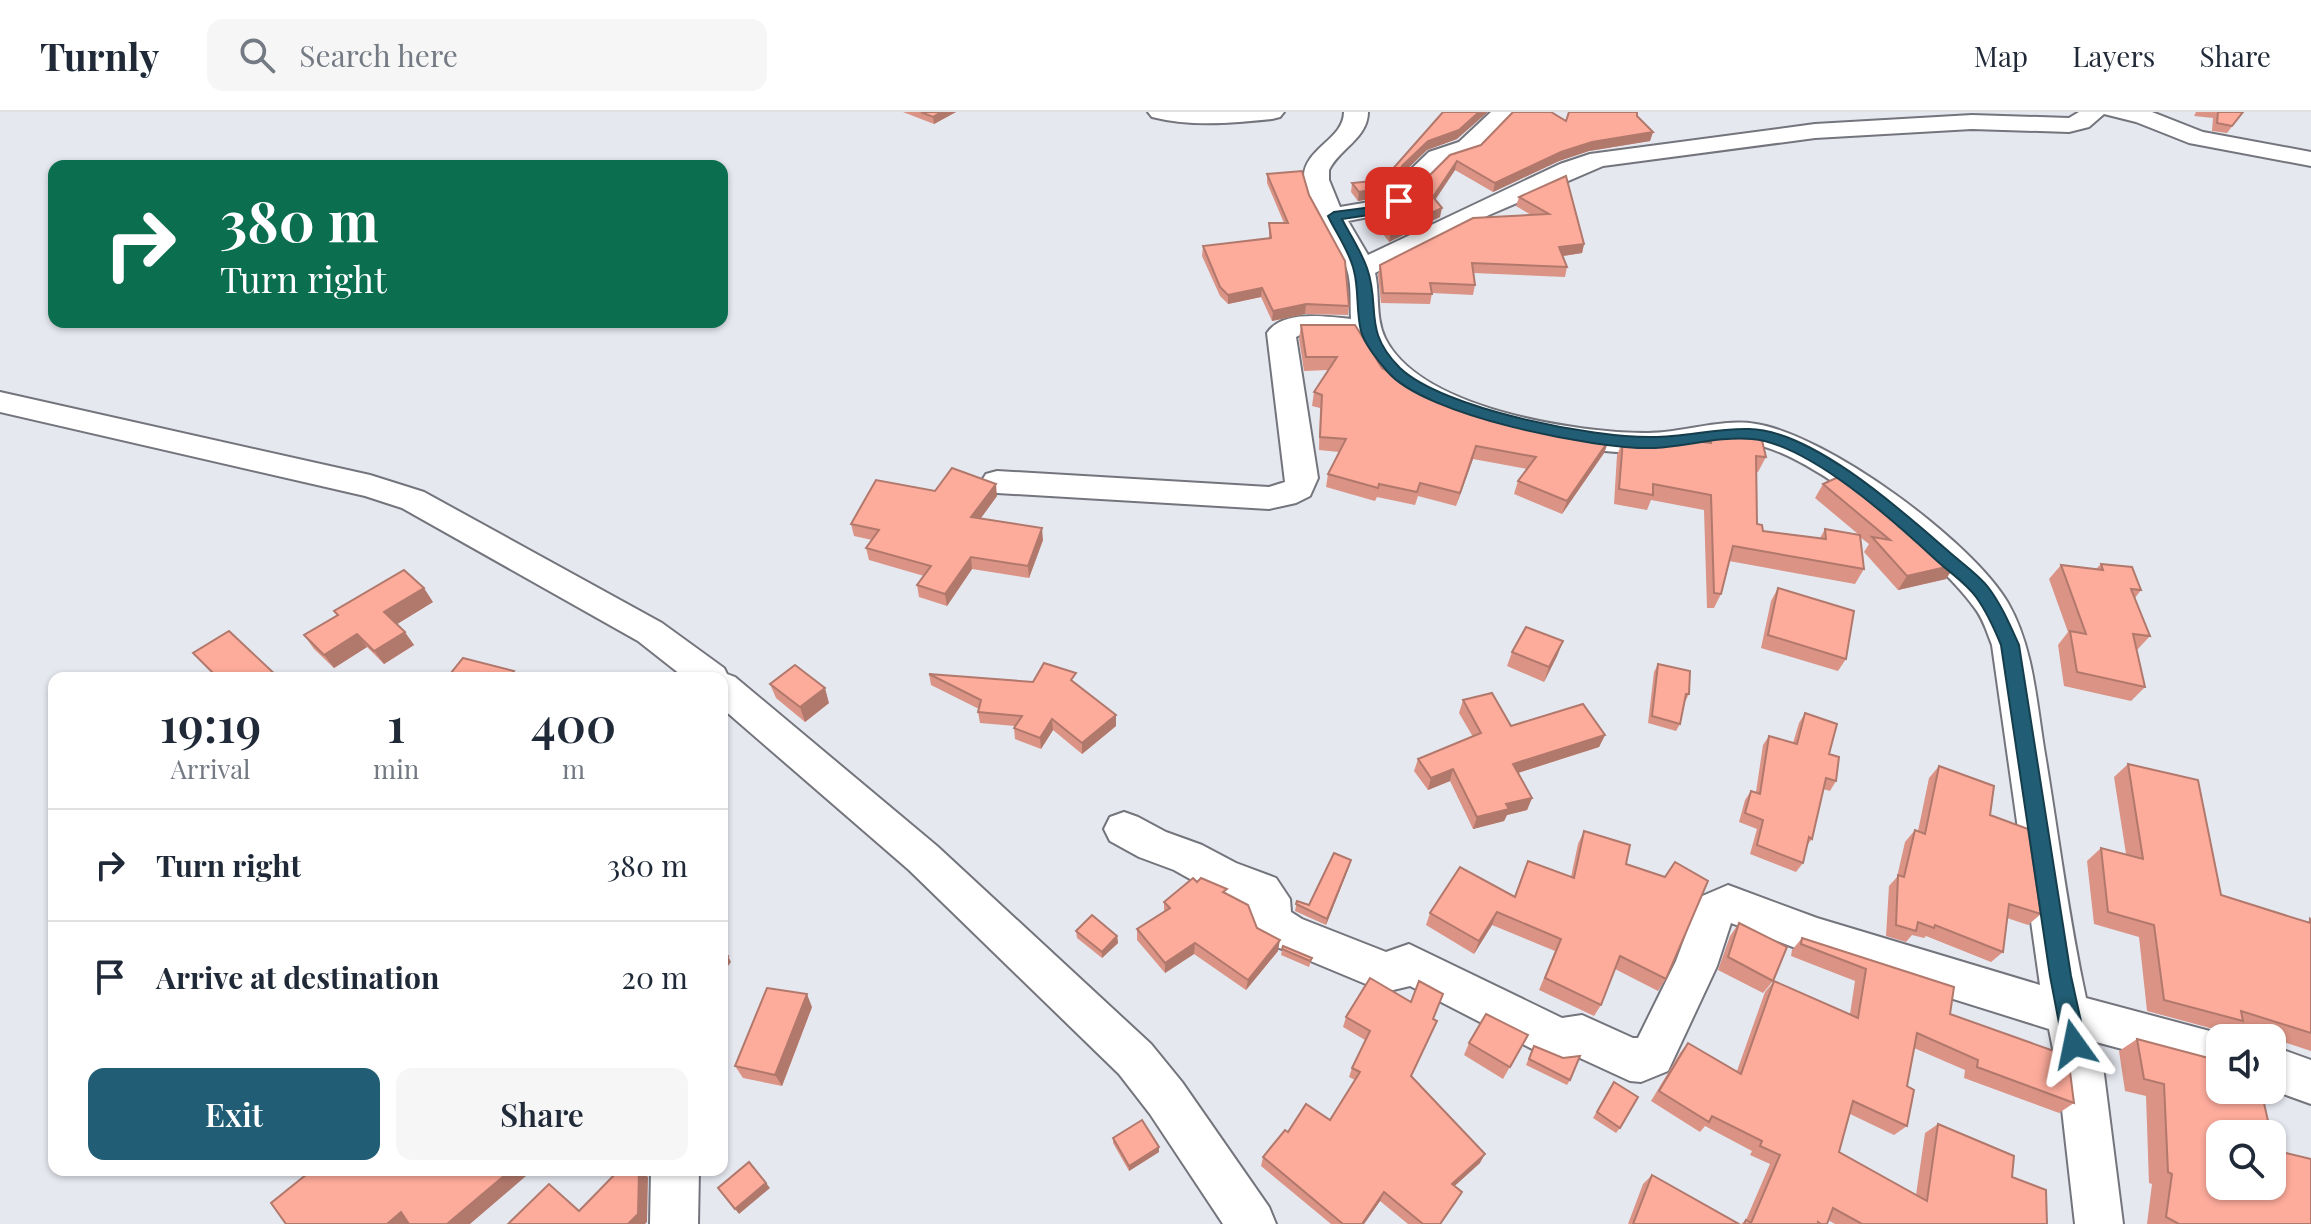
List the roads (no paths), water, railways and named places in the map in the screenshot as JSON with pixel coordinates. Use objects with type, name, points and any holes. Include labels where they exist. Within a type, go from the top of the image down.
[{"type":"street","points":[[1160,112],[1201,118],[1272,112]]},
{"type":"street","points":[[1356,112],[1357,121],[1316,173],[1321,194],[1361,269],[1366,327],[1378,351],[1409,384],[1433,396],[1515,422],[1614,442],[1653,443],[1751,434],[1795,446],[1814,455],[1875,499],[1973,582],[1989,601],[2010,645],[2068,1014],[2081,1074],[2099,1224]]},
{"type":"street","points":[[1334,216],[1395,205],[1438,157],[1468,147],[1505,112]]},
{"type":"street","points":[[1361,269],[1530,187],[1599,159],[1815,131],[1972,122],[2069,125],[2094,112]]},
{"type":"street","points":[[2114,112],[2141,116],[2197,138],[2311,159]]},
{"type":"street","points":[[997,482],[1269,498],[1292,493],[1299,488],[1302,478],[1281,333],[1286,327],[1295,326],[1366,327]]},
{"type":"street","points":[[0,402],[370,486],[413,500],[650,632],[703,672]]},
{"type":"street","points":[[728,692],[923,858],[1135,1059],[1166,1098],[1252,1224]]},
{"type":"street","points":[[1124,829],[1153,845],[1179,853],[1222,876],[1261,891],[1269,899],[1272,923],[1287,932],[1385,972],[1396,972],[1409,964],[1560,1040],[1587,1037],[1634,1060],[1652,1056],[1696,966],[1715,910],[1728,903],[1816,937],[2068,1014],[2206,1049]]},
{"type":"street","points":[[2286,1073],[2311,1082]]},
{"type":"street","points":[[674,1224],[675,1176]]}]
